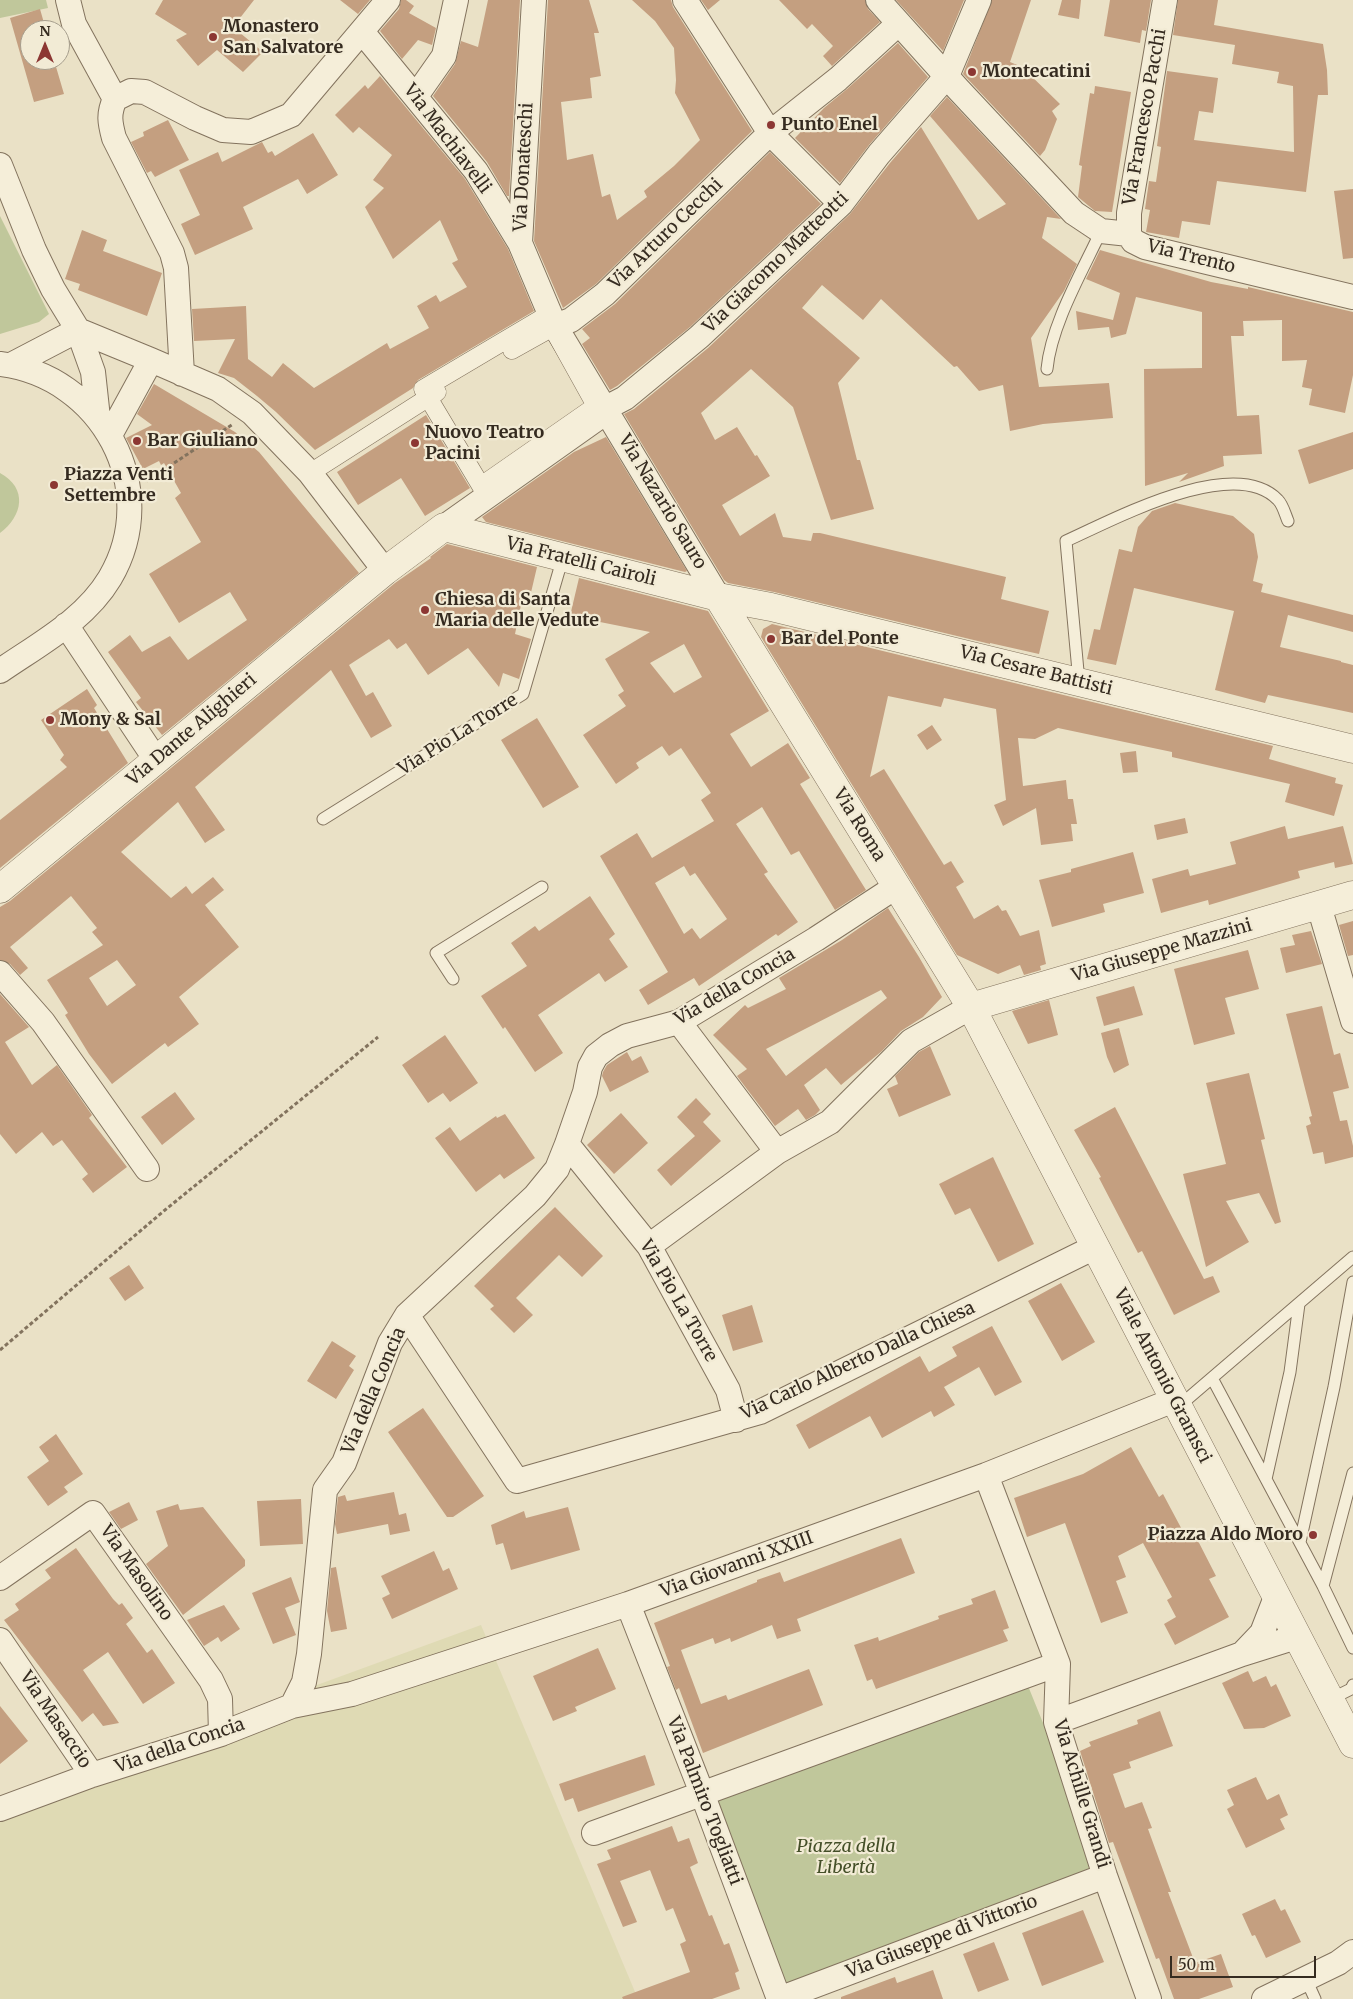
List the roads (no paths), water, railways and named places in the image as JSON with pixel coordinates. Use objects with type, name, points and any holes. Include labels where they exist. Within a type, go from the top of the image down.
[{"type":"street","points":[[68,0],[74,24],[116,99]]},
{"type":"street","points":[[182,374],[176,268],[172,252],[114,138],[109,119],[110,109],[116,99],[132,91],[145,92],[223,130],[251,132],[291,115],[388,0]]},
{"type":"street","points":[[416,96],[444,56],[456,0]]},
{"type":"street","name":"Via Donateschi","points":[[534,0],[520,243],[554,327],[606,408]]},
{"type":"street","points":[[685,0],[770,133],[841,204]]},
{"type":"street","points":[[878,0],[898,24],[1074,213],[1101,232]]},
{"type":"street","name":"Via Giacomo Matteotti","points":[[444,527],[595,420],[606,408],[625,398],[699,337],[841,204],[879,154],[947,76],[979,0]]},
{"type":"street","name":"Via Francesco Pacchi","points":[[1129,234],[1129,213],[1165,0]]},
{"type":"street","name":"Via Arturo Cecchi","points":[[554,327],[572,320],[605,294],[770,133],[838,79],[898,24]]},
{"type":"street","name":"Via Machiavelli","points":[[368,39],[476,171],[520,243]]},
{"type":"street","points":[[0,165],[38,258],[53,289],[78,330],[93,372],[104,426],[121,460],[128,493],[129,515],[126,537],[110,578],[98,596],[66,626],[0,671]]},
{"type":"street","name":"Via Trento","points":[[1101,232],[1129,234],[1133,241],[1144,247],[1353,297]]},
{"type":"street","points":[[310,473],[428,398],[554,327],[596,406],[481,486],[428,398]]},
{"type":"street","points":[[6,364],[78,330],[218,389],[250,413],[310,473],[385,571]]},
{"type":"street","points":[[104,426],[151,360]]},
{"type":"street","points":[[6,364],[36,372],[60,384],[80,399],[104,426]]},
{"type":"street","name":"Via Nazario Sauro","points":[[606,408],[718,597]]},
{"type":"street","name":"Via Fratelli Cairoli","points":[[444,527],[718,597]]},
{"type":"street","name":"Via Dante Alighieri","points":[[0,889],[385,571],[444,527]]},
{"type":"street","name":"Via Cesare Battisti","points":[[718,597],[771,607],[1353,749]]},
{"type":"street","name":"Via Roma","points":[[718,597],[971,1007]]},
{"type":"street","points":[[746,642],[744,631],[752,616],[771,607]]},
{"type":"street","points":[[0,650],[33,642],[66,626]]},
{"type":"street","points":[[66,626],[156,760]]},
{"type":"street","name":"Via della Concia","points":[[0,1809],[92,1775],[221,1734],[292,1706],[304,1682],[310,1654],[325,1490],[344,1463],[390,1343],[407,1314],[536,1196],[557,1169],[568,1144],[585,1092],[590,1067],[596,1056],[610,1045],[627,1036],[679,1022],[816,939],[897,886]]},
{"type":"street","name":"Via Giuseppe Mazzini","points":[[971,1007],[1353,895]]},
{"type":"street","points":[[1319,906],[1353,1021]]},
{"type":"street","points":[[0,973],[43,1022],[147,1169]]},
{"type":"street","points":[[649,1246],[777,1152],[830,1122],[911,1041],[971,1007]]},
{"type":"street","name":"Viale Antonio Gramsci","points":[[971,1007],[1353,1744]]},
{"type":"street","points":[[679,1022],[777,1152]]},
{"type":"street","name":"Via Pio La Torre","points":[[568,1144],[649,1246],[728,1390],[736,1420]]},
{"type":"street","name":"Via Carlo Alberto Dalla Chiesa","points":[[407,1314],[517,1481],[736,1420],[769,1408],[1095,1247]]},
{"type":"street","name":"Via Giovanni XXIII","points":[[292,1706],[352,1694],[628,1604],[986,1475],[1176,1404]]},
{"type":"street","name":"Via Achille Grandi","points":[[986,1475],[1058,1664],[1056,1722],[1105,1876],[1149,1999]]},
{"type":"street","name":"Via Masolino","points":[[0,1578],[93,1513],[211,1680],[220,1699],[221,1734]]},
{"type":"street","points":[[1242,1654],[1262,1633],[1276,1597]]},
{"type":"street","name":"Via Palmiro Togliatti","points":[[628,1604],[779,1999]]},
{"type":"street","points":[[1056,1722],[1296,1636]]},
{"type":"street","name":"Via Masaccio","points":[[0,1640],[92,1775]]},
{"type":"street","points":[[594,1833],[1058,1664]]},
{"type":"street","name":"Via Giuseppe di Vittorio","points":[[779,1999],[1105,1876]]},
{"type":"street","points":[[1264,1999],[1310,1989],[1353,1952]]},
{"type":"lane","points":[[1047,369],[1049,350],[1101,232]]},
{"type":"lane","points":[[1079,682],[1066,541],[1177,493],[1222,483],[1261,488],[1279,501],[1288,521]]},
{"type":"lane","name":"Via Pio La Torre","points":[[323,819],[523,694],[562,557]]},
{"type":"lane","points":[[453,979],[436,953],[542,887]]},
{"type":"lane","points":[[1176,1404],[1212,1378],[1353,1258]]},
{"type":"lane","points":[[1300,1542],[1334,1388],[1353,1282]]},
{"type":"lane","points":[[1266,1479],[1290,1372],[1299,1304]]},
{"type":"lane","points":[[1212,1378],[1323,1586],[1353,1648]]},
{"type":"lane","points":[[1323,1586],[1353,1473]]},
{"type":"lane","points":[[1329,1700],[1351,1689],[1353,1684]]},
{"type":"place","name":"Monastero San Salvatore","points":[[213,37]]},
{"type":"place","name":"Montecatini","points":[[972,72]]},
{"type":"place","name":"Punto Enel","points":[[771,125]]},
{"type":"place","name":"Bar Giuliano","points":[[137,441]]},
{"type":"place","name":"Nuovo Teatro Pacini","points":[[415,443]]},
{"type":"place","name":"Piazza Venti Settembre","points":[[54,485]]},
{"type":"place","name":"Chiesa di Santa Maria delle Vedute","points":[[425,610]]},
{"type":"place","name":"Bar del Ponte","points":[[771,639]]},
{"type":"place","name":"Mony & Sal","points":[[50,720]]},
{"type":"place","name":"Piazza Aldo Moro","points":[[1313,1535]]},
{"type":"park label","name":"Piazza della Libertà","points":[[846,1857]]}]
